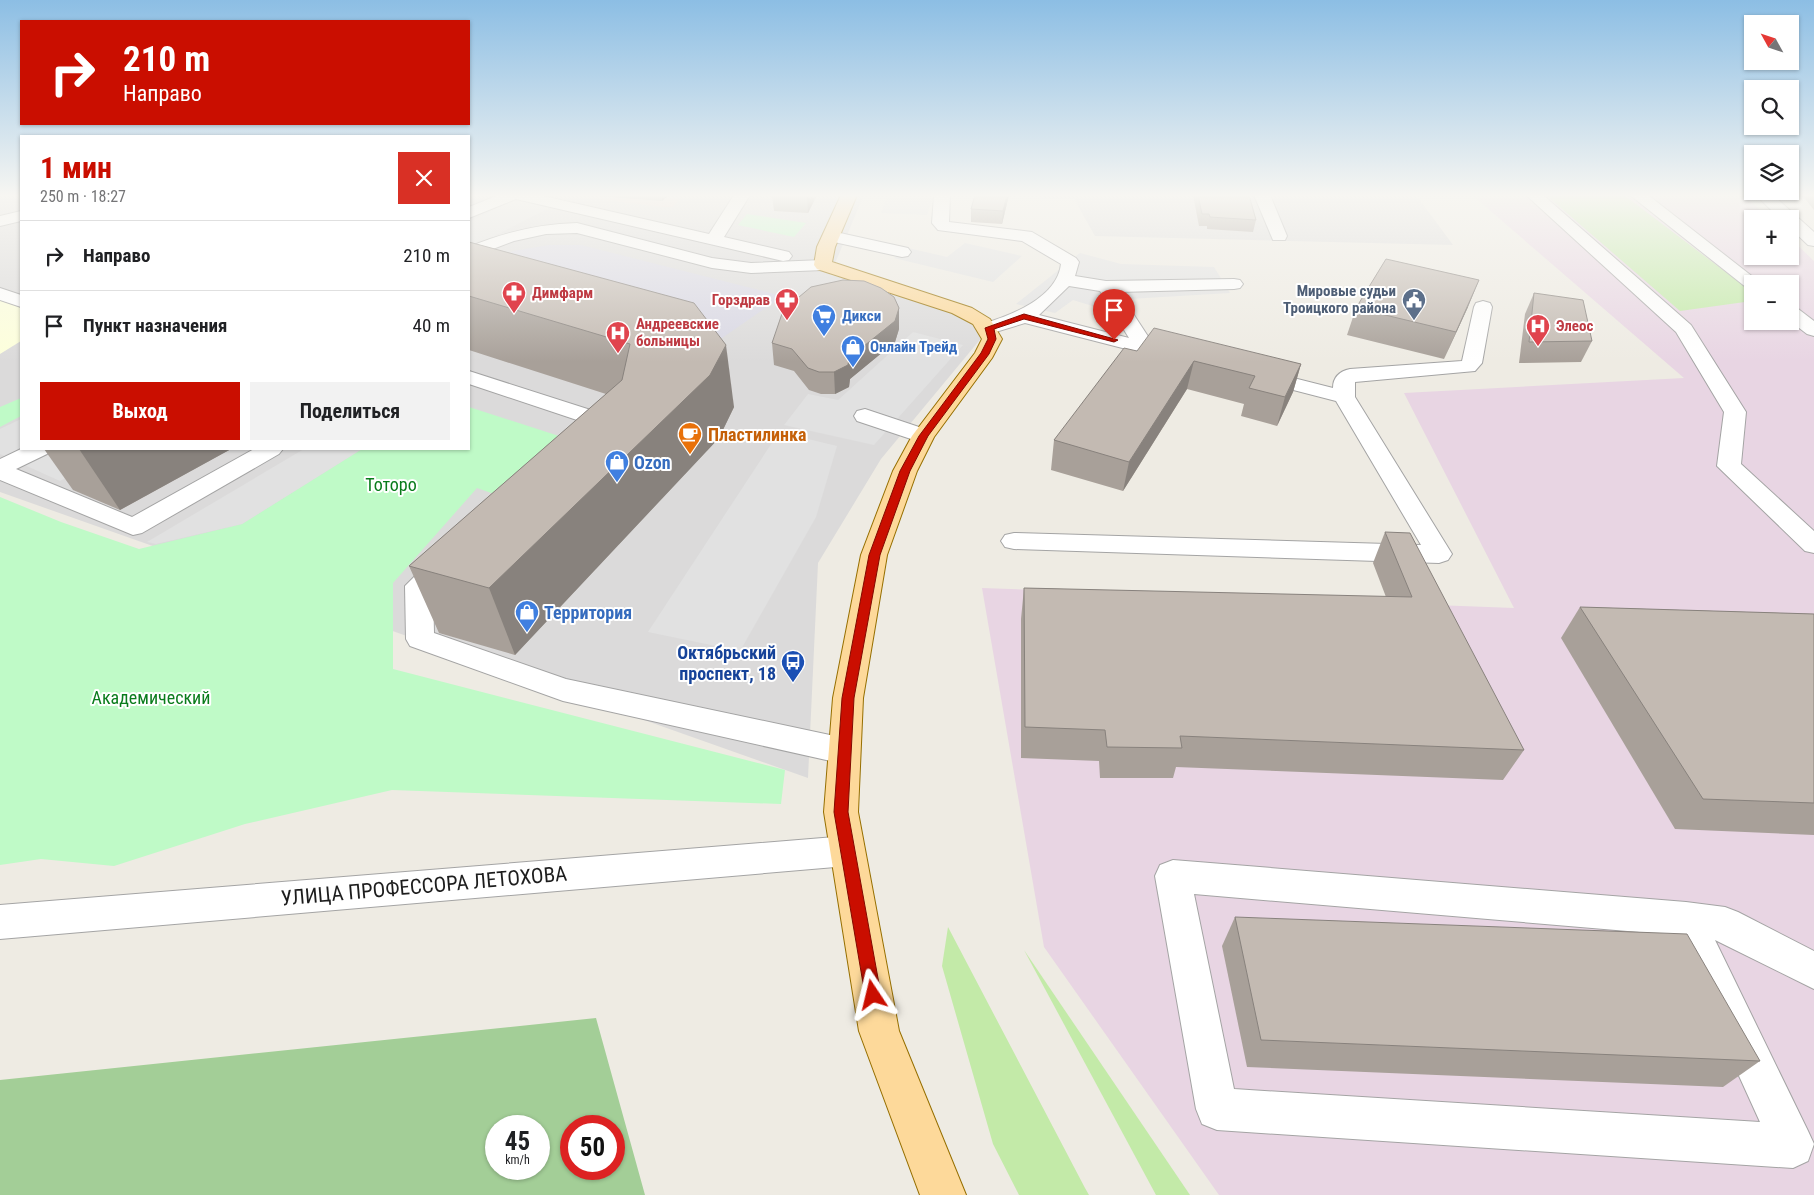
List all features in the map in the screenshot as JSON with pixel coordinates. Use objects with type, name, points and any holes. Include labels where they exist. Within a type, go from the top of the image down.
[{"type":"main road","points":[[827,251],[823,265],[959,309],[979,318],[989,328],[992,339],[985,354],[923,436],[905,471],[874,555],[848,698],[844,750],[841,812],[879,1031],[943,1195]]},
{"type":"street","points":[[665,251],[712,263],[751,268],[823,265]]},
{"type":"street","points":[[761,251],[823,265]]},
{"type":"street","points":[[897,251],[902,252]]},
{"type":"street","points":[[989,328],[1024,317],[1066,280],[1070,262],[1052,251]]},
{"type":"street","points":[[1596,251],[1684,329],[1735,412],[1729,466],[1814,545]]},
{"type":"street","points":[[1710,251],[1744,277]]},
{"type":"street","points":[[1066,280],[1106,287],[1234,284]]},
{"type":"street","points":[[1106,287],[1146,348]]},
{"type":"street","points":[[0,294],[20,301]]},
{"type":"street","points":[[1014,541],[1439,554],[1344,397],[1344,382],[1350,375],[1468,367],[1472,364],[1483,307]]},
{"type":"street","points":[[1024,317],[1193,360]]},
{"type":"street","points":[[1799,319],[1814,330]]},
{"type":"street","points":[[1240,371],[1344,397]]},
{"type":"street","points":[[470,377],[592,418],[557,452]]},
{"type":"street","points":[[865,416],[923,436]]},
{"type":"street","points":[[0,469],[37,450]]},
{"type":"street","points":[[0,469],[133,527],[269,450]]},
{"type":"street","points":[[461,546],[419,586],[420,639],[563,690],[793,742],[844,750]]},
{"type":"street","name":"УЛИЦА ПРОФЕССОРА ЛЕТОХОВА","points":[[0,922],[847,851]]},
{"type":"street","points":[[1686,919],[1793,1146],[1217,1109],[1172,876],[1686,919],[1725,924],[1814,972]]},
{"type":"shaded area","points":[[0,251],[20,251],[20,450],[470,450],[470,251],[840,251],[830,275],[899,290],[978,325],[983,336],[881,459],[818,563],[808,778],[0,492]]},
{"type":"shaded area","points":[[513,251],[604,251],[783,296],[696,356],[470,277]]},
{"type":"shaded area","points":[[904,251],[920,251],[947,257],[955,251],[999,251],[1022,256],[993,282],[894,258]]},
{"type":"shaded area","points":[[1537,251],[1744,251],[1744,265],[1799,265],[1799,251],[1803,251],[1814,261],[1814,1195],[1219,1195],[1044,947],[982,588],[1514,608],[1404,393],[1684,378]]},
{"type":"shaded area","points":[[1080,253],[1121,264],[1214,267],[1230,293],[1129,299],[1102,309],[1073,300],[1055,313],[1016,304]]},
{"type":"shaded area","points":[[0,298],[20,303],[20,342],[0,354]]},
{"type":"shaded area","points":[[913,332],[963,345],[874,445],[784,425],[808,394],[838,400]]},
{"type":"shaded area","points":[[20,419],[20,450],[118,450],[60,481],[0,454],[0,429]]},
{"type":"shaded area","points":[[779,432],[837,446],[816,517],[740,651],[648,632]]},
{"type":"shaded area","points":[[302,450],[360,450],[242,524],[156,544],[147,542]]},
{"type":"green space","points":[[1610,251],[1698,251],[1744,286],[1744,302],[1680,311]]},
{"type":"green space","points":[[20,398],[20,417],[0,427],[0,407]]},
{"type":"green space","name":"Академический","points":[[470,407],[559,436],[494,494],[477,488],[393,583],[393,669],[785,770],[781,804],[392,790],[245,824],[114,866],[41,859],[0,865],[0,497],[61,522],[139,549],[242,524],[360,450],[470,450]]},
{"type":"green space","points":[[948,927],[1089,1195],[1019,1195],[993,1144],[942,966]]},
{"type":"green space","points":[[1024,950],[1190,1195],[1156,1195]]},
{"type":"green space","points":[[596,1018],[623,1115],[560,1115],[560,1180],[625,1180],[625,1123],[645,1195],[0,1195],[0,1080]]},
{"type":"building","points":[[470,251],[501,251],[694,303],[726,345],[710,375],[489,588],[409,566],[622,380],[630,344],[470,296]]},
{"type":"building","points":[[1386,259],[1479,280],[1456,332],[1356,308]]},
{"type":"building","points":[[843,280],[864,281],[881,288],[894,297],[899,308],[895,321],[849,358],[848,365],[834,372],[819,372],[808,368],[792,349],[772,343],[788,296],[799,297],[811,287]]},
{"type":"building","points":[[1534,293],[1583,300],[1592,341],[1529,342]]},
{"type":"building","points":[[1154,328],[1301,364],[1285,397],[1249,388],[1255,376],[1194,361],[1129,462],[1054,440],[1124,348],[1137,351]]},
{"type":"building","points":[[1385,532],[1410,533],[1524,750],[1180,736],[1182,748],[1107,747],[1105,730],[1025,727],[1024,588],[1412,597]]},
{"type":"building","points":[[1580,607],[1814,614],[1814,803],[1703,799]]},
{"type":"building","points":[[1235,917],[1687,934],[1760,1061],[1261,1040]]},
{"type":"place","name":"Димфарм","points":[[514,314]]},
{"type":"place","name":"Горздрав","points":[[787,321]]},
{"type":"place","name":"Мировые судьи Троицкого района","points":[[1414,321]]},
{"type":"place","name":"Дикси","points":[[824,337]]},
{"type":"place","name":"Элеос","points":[[1538,347]]},
{"type":"place","name":"Андреевские больницы","points":[[618,354]]},
{"type":"place","name":"Онлайн Трейд","points":[[853,368]]},
{"type":"place","name":"Пластилинка","points":[[690,455]]},
{"type":"place","name":"Ozon","points":[[617,483]]},
{"type":"place","name":"Территория","points":[[527,633]]},
{"type":"place","name":"Октябрьский проспект, 18","points":[[793,683]]},
{"type":"route","points":[[873,995],[841,812],[848,698],[874,555],[880,538],[905,471],[923,436],[985,354],[992,339],[989,328],[1024,317],[1114,340]]},
{"type":"park label","name":"Тоторо","points":[[391,484]]}]
